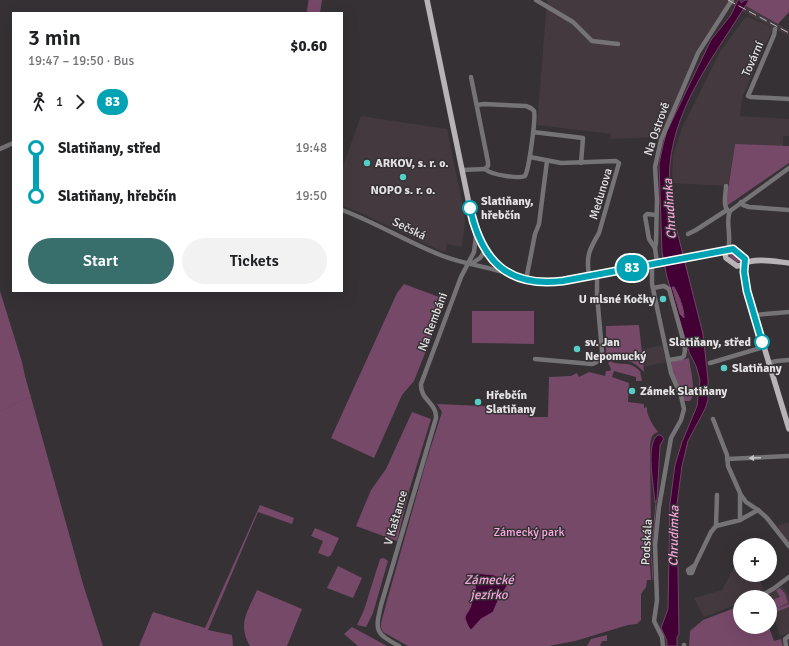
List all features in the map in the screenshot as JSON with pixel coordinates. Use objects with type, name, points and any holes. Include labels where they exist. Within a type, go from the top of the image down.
[{"type":"main road","points":[[427,0],[474,228],[485,251],[498,267],[526,280],[553,282],[690,258],[731,248],[749,257],[778,262]]},
{"type":"main road","points":[[727,250],[725,255],[727,259]]},
{"type":"main road","points":[[739,253],[745,259],[744,272],[747,291]]},
{"type":"main road","points":[[699,256],[720,256],[734,264],[738,269],[747,291],[789,429]]},
{"type":"main road","points":[[734,264],[739,266],[751,261],[789,263]]},
{"type":"street","points":[[536,0],[573,22],[592,41],[618,44]]},
{"type":"street","name":"Na Ostrově","points":[[670,438],[681,420],[684,409],[681,396],[673,377],[653,288],[656,263],[655,166],[658,152],[670,117],[698,53],[732,0]]},
{"type":"street","name":"Tovární","points":[[775,29],[774,35],[756,75],[749,97],[789,99]]},
{"type":"street","points":[[471,77],[488,162],[488,166],[485,169]]},
{"type":"street","points":[[462,170],[485,169],[492,173],[524,177],[527,173],[533,132],[534,112],[530,107],[524,106],[477,105]]},
{"type":"street","points":[[533,132],[582,138],[581,163]]},
{"type":"street","points":[[0,149],[12,143]]},
{"type":"street","name":"Medunova","points":[[530,157],[561,163],[616,161],[620,164],[599,233],[592,244],[588,256],[589,276]]},
{"type":"street","points":[[526,280],[535,234],[539,224],[547,161]]},
{"type":"street","points":[[688,234],[728,211],[789,168]]},
{"type":"street","points":[[726,186],[725,202],[728,211],[730,241],[727,250]]},
{"type":"street","points":[[741,202],[744,206],[748,207],[789,210]]},
{"type":"street","name":"Sečská","points":[[343,210],[373,223],[441,256],[491,268],[519,278]]},
{"type":"street","name":"Na Ostrově","points":[[655,248],[649,239],[645,216],[647,214],[656,215]]},
{"type":"street","points":[[469,263],[473,255],[476,242],[474,228]]},
{"type":"street","points":[[729,229],[733,244],[739,253]]},
{"type":"street","points":[[473,255],[477,251],[485,251]]},
{"type":"street","points":[[469,263],[480,258],[485,251]]},
{"type":"street","name":"Na Rembáni","points":[[421,390],[424,375],[460,280],[469,263]]},
{"type":"street","points":[[535,359],[592,364],[596,362],[602,354],[597,295],[597,275]]},
{"type":"street","points":[[653,288],[664,286],[669,289],[684,343],[684,356],[669,360]]},
{"type":"street","points":[[754,315],[789,312]]},
{"type":"street","points":[[710,363],[764,347]]},
{"type":"street","points":[[768,363],[789,360]]},
{"type":"street","name":"V Kaštance","points":[[399,646],[382,636],[379,632],[377,624],[381,605],[436,418],[434,408],[423,396],[421,390]]},
{"type":"street","points":[[713,419],[722,442],[728,467],[740,493],[746,502],[769,519],[789,546]]},
{"type":"street","name":"Podskála","points":[[663,646],[661,636],[654,621],[657,600],[655,550],[670,438]]},
{"type":"street","points":[[727,459],[789,456]]},
{"type":"street","points":[[740,493],[740,520]]},
{"type":"street","points":[[716,526],[717,495]]},
{"type":"street","points":[[695,565],[710,532],[716,526],[740,520],[760,511]]},
{"type":"street","points":[[771,590],[789,577]]},
{"type":"street","points":[[786,646],[787,638]]},
{"type":"shaded area","points":[[547,0],[734,0],[789,30],[789,36],[773,28],[742,98],[740,116],[789,119],[789,136],[783,136],[783,146],[735,144],[728,186],[672,183],[673,155],[682,128],[720,52],[744,19],[748,17],[771,27],[728,3],[694,55],[660,139],[659,137],[610,139],[611,134],[537,125]]},
{"type":"shaded area","points":[[361,116],[447,129],[464,212],[465,222],[462,247],[447,244],[446,252],[441,251],[361,213],[343,206],[343,166]]},
{"type":"shaded area","points":[[662,345],[666,362],[643,367],[641,350]]},
{"type":"shaded area","points":[[789,522],[789,541],[788,541],[777,526]]},
{"type":"shaded area","points":[[733,569],[733,582],[761,582],[764,590],[733,590],[733,606],[704,617],[694,598],[722,590]]},
{"type":"shaded area","points":[[782,586],[789,596],[789,633],[780,636],[777,627],[777,590],[776,590]]},
{"type":"green space","points":[[309,0],[322,0],[320,12],[307,12]]},
{"type":"green space","points":[[749,0],[789,0],[789,12],[778,24],[746,6]]},
{"type":"green space","points":[[735,144],[789,146],[789,163],[728,205],[726,203]]},
{"type":"green space","points":[[731,252],[740,258],[741,262],[737,262],[730,257],[729,254]]},
{"type":"green space","points":[[404,284],[439,297],[443,308],[414,381],[402,395],[374,458],[331,438],[397,293]]},
{"type":"green space","points":[[672,287],[674,287],[679,298],[684,318],[680,314]]},
{"type":"green space","points":[[0,291],[22,362],[83,584],[103,646],[0,646]]},
{"type":"green space","points":[[472,311],[534,311],[534,344],[472,343]]},
{"type":"green space","points":[[639,325],[644,372],[631,362],[616,361],[606,355],[606,326]]},
{"type":"green space","points":[[689,358],[693,393],[690,401],[684,401],[672,372],[670,362]]},
{"type":"green space","name":"Zámecký park","points":[[610,361],[614,363],[632,365],[640,371],[642,381],[636,381],[636,377],[614,371],[612,377],[629,383],[628,402],[644,404],[644,408],[647,407],[652,424],[658,432],[653,435],[650,446],[651,530],[649,552],[651,580],[647,580],[646,587],[641,594],[641,620],[637,624],[628,625],[575,641],[549,646],[408,646],[383,632],[381,623],[426,462],[442,412],[437,404],[505,407],[506,411],[517,411],[535,417],[548,417],[549,377],[571,376],[577,373],[579,377],[589,372],[605,376],[606,371],[610,371],[611,369],[608,363]]},
{"type":"green space","points":[[412,412],[431,419],[409,491],[397,541],[356,526],[371,490],[386,469]]},
{"type":"green space","points":[[260,505],[294,518],[292,524],[258,512],[208,630],[232,635],[233,646],[139,646],[153,612],[205,628]]},
{"type":"green space","points":[[315,528],[339,538],[331,555],[328,557],[318,553],[323,541],[311,536]]},
{"type":"green space","points":[[384,558],[388,561],[373,613],[366,627],[357,625],[364,610],[380,559]]},
{"type":"green space","points":[[338,566],[362,578],[353,598],[327,588]]},
{"type":"green space","points":[[780,588],[785,594],[788,603],[777,608],[777,598],[780,597],[776,590]]},
{"type":"green space","points":[[257,590],[302,609],[287,646],[250,646],[244,631],[244,624],[247,611]]},
{"type":"green space","points":[[789,604],[789,607],[777,612],[777,608]]},
{"type":"green space","points":[[733,609],[733,634],[772,634],[774,641],[781,639],[783,646],[689,646],[690,631],[703,620]]},
{"type":"green space","points":[[352,627],[387,646],[358,646],[344,634]]},
{"type":"green space","points":[[607,635],[607,641],[602,641],[600,646],[587,646],[591,639]]},
{"type":"water","name":"Chrudimka","points":[[738,0],[741,0],[741,3],[745,0],[749,0],[712,58],[689,98],[674,141],[669,171],[674,219],[703,334],[708,379],[708,400],[705,409],[688,441],[682,466],[677,504],[679,634],[677,637],[677,646],[667,646],[667,641],[661,628],[668,609],[670,503],[675,465],[682,442],[697,406],[700,380],[696,366],[689,352],[667,277],[662,252],[659,164],[667,131],[711,40],[731,15]],"holes":[[[672,287],[674,287],[681,302],[684,318],[680,314]]]},
{"type":"water","points":[[658,435],[661,435],[664,439],[660,445],[657,500],[655,502],[651,456],[654,440]]},
{"type":"water","name":"Zámecké jezírko","points":[[474,573],[494,575],[505,580],[507,586],[500,596],[493,612],[481,619],[471,630],[465,617],[471,607],[472,598],[476,588],[472,582],[468,580],[467,576],[468,574]]},
{"type":"waterway","points":[[307,12],[309,0]]},
{"type":"waterway","points":[[0,411],[31,396]]},
{"type":"waterway","points":[[653,580],[651,551],[656,501]]},
{"type":"railway","points":[[728,0],[789,33]]},
{"type":"bus line","name":"83","points":[[470,208],[474,228],[478,238],[485,251],[498,267],[522,279],[536,282],[563,281],[657,263],[704,256],[733,249],[745,259],[744,272],[747,291],[762,342]]},
{"type":"place","name":"ARKOV, s. r. o.","points":[[367,163]]},
{"type":"place","name":"NOPO s. r. o.","points":[[403,177]]},
{"type":"place","name":"Slatiňany, hřebčín","points":[[470,208]]},
{"type":"place","name":"U mlsné Kočky","points":[[663,299]]},
{"type":"place","name":"Slatiňany, střed","points":[[762,342]]},
{"type":"place","name":"sv. Jan Nepomucký","points":[[577,349]]},
{"type":"place","name":"Slatiňany","points":[[724,368]]},
{"type":"place","name":"Zámek Slatiňany","points":[[632,391]]},
{"type":"place","name":"Hřebčín Slatiňany","points":[[478,402]]}]
